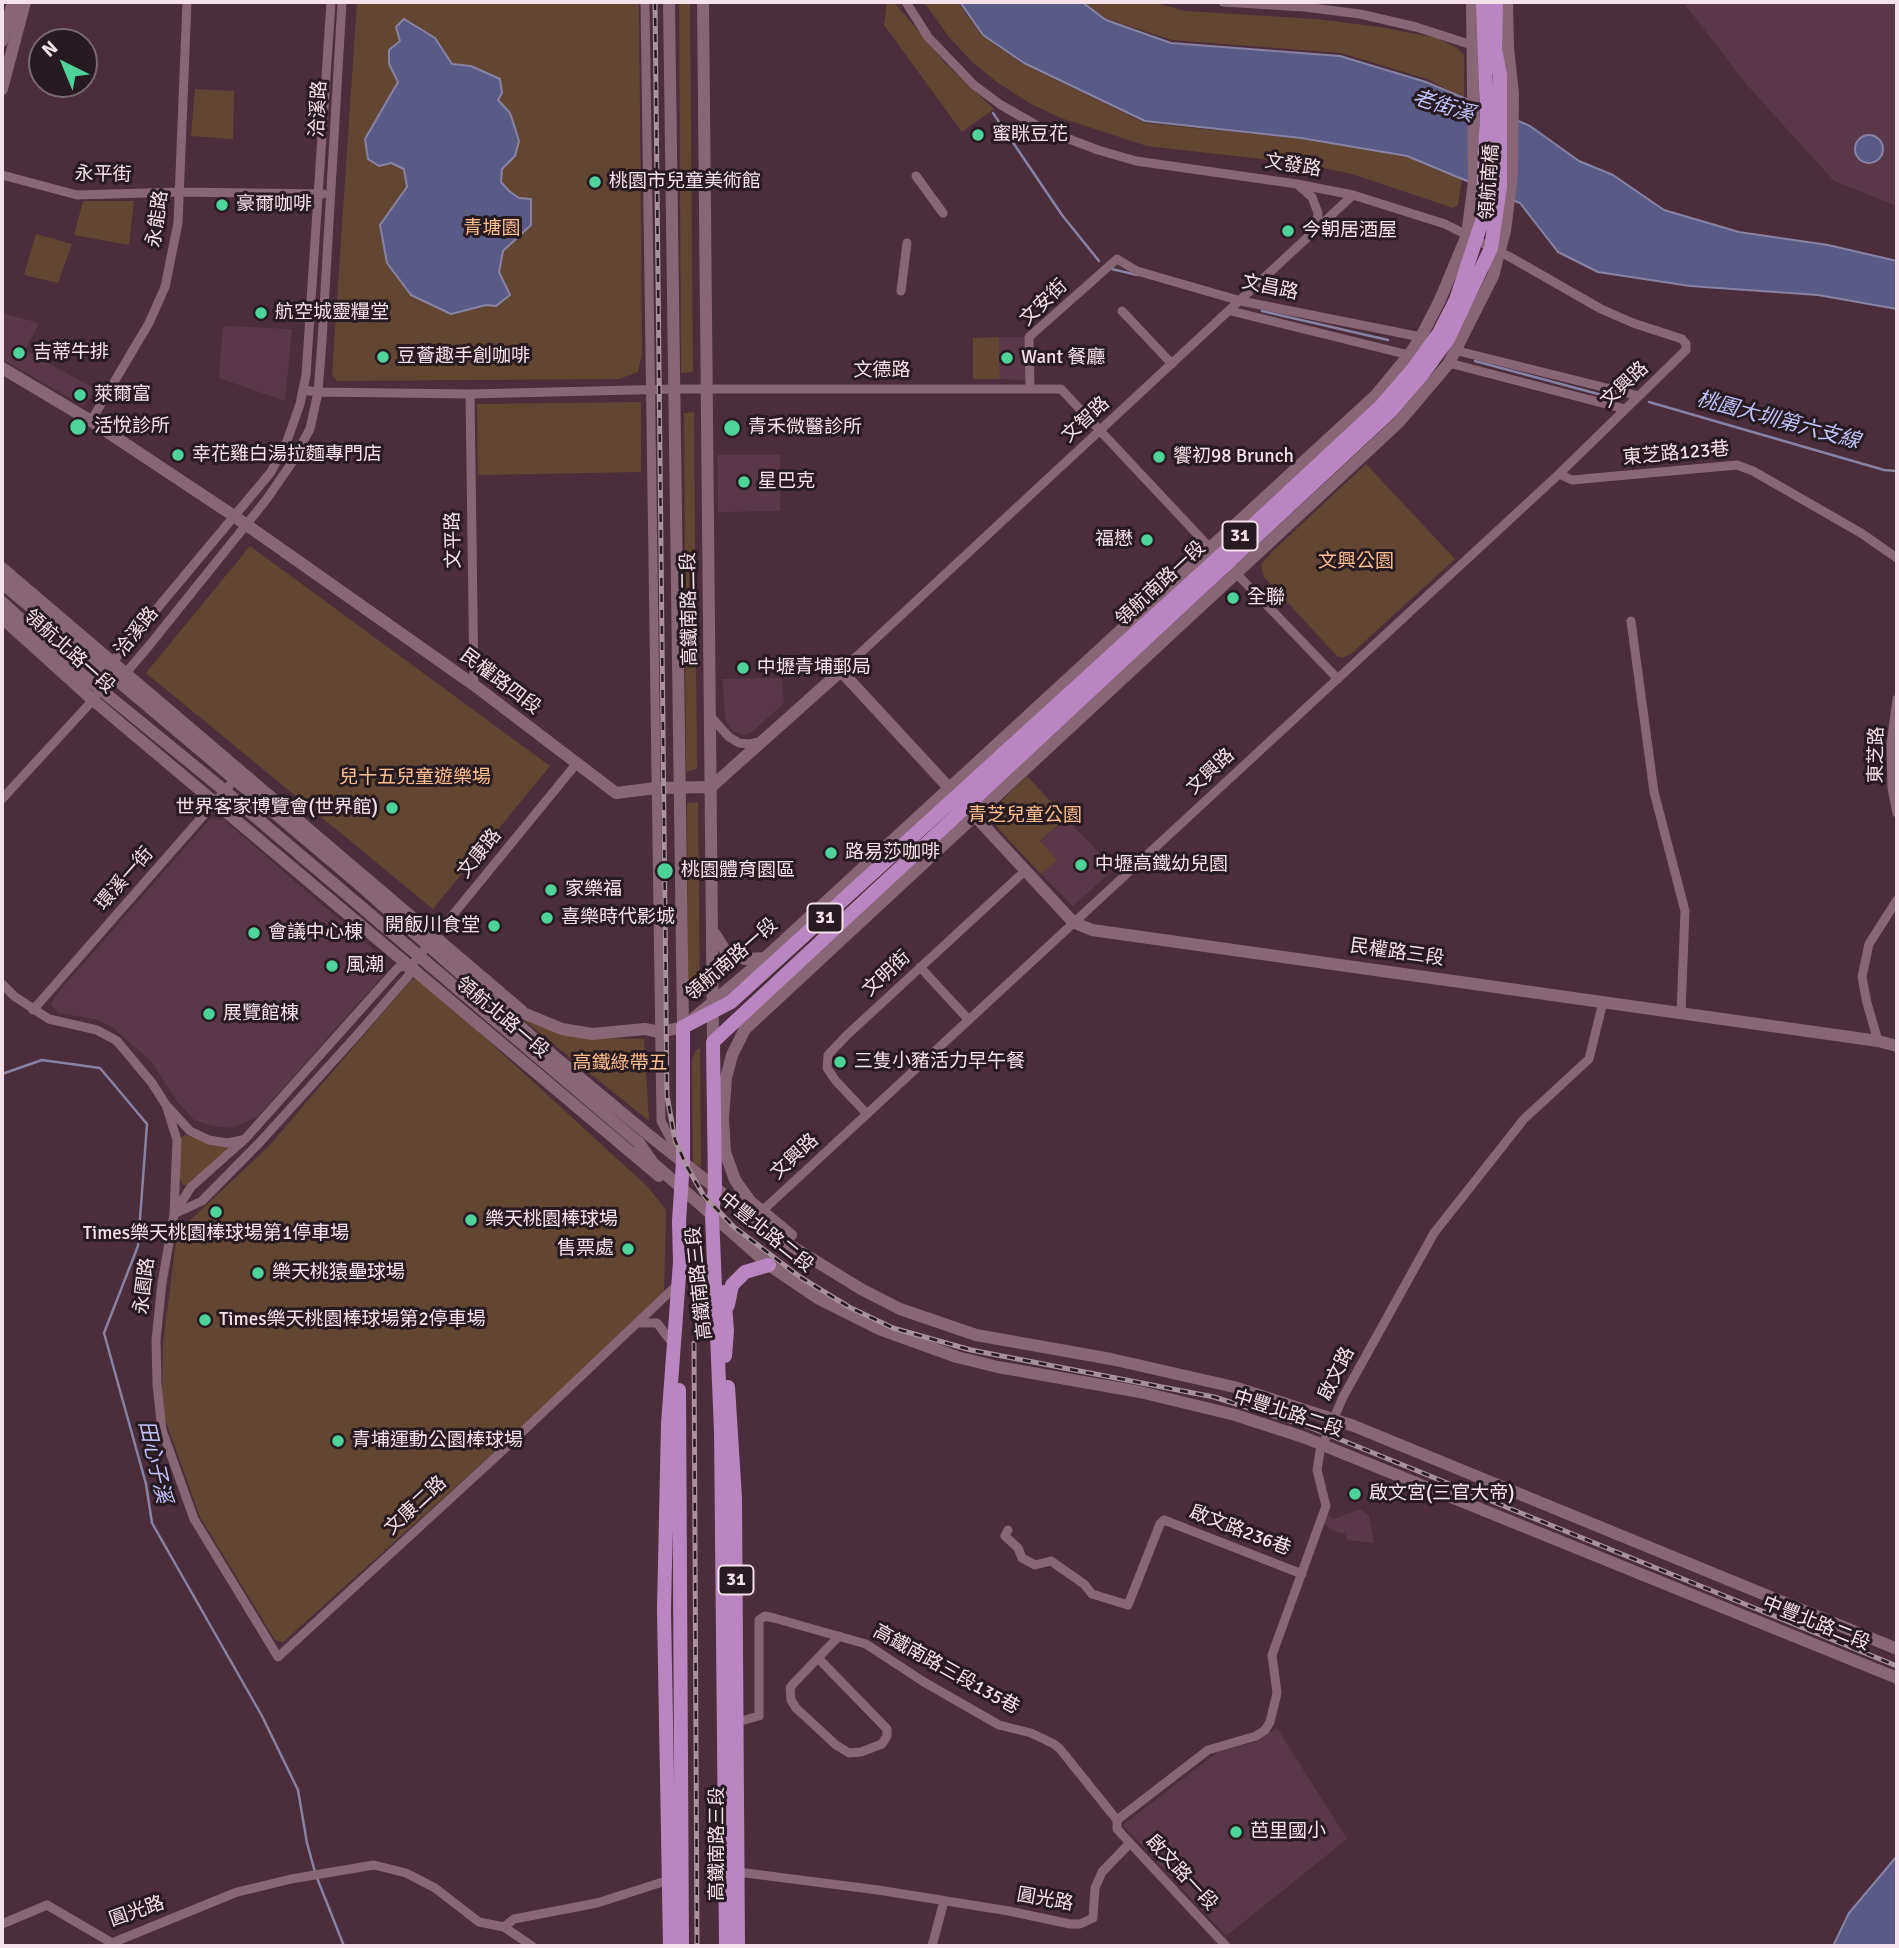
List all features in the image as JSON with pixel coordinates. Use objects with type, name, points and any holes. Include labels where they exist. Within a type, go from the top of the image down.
[{"type":"main road","name":"31","points":[[1483,2],[1490,48],[1500,75],[1493,88]]},
{"type":"main road","name":"31","points":[[1490,48],[1496,2]]},
{"type":"main road","name":"領航南橋","points":[[1488,223],[1500,187],[1493,88]]},
{"type":"main road","name":"領航南路一段","points":[[747,1010],[962,802],[1223,561],[1390,412],[1448,339],[1496,250],[1488,223],[1472,238],[1455,300],[1439,333],[1413,369],[1381,406],[1223,561]]},
{"type":"main road","name":"領航南路一段","points":[[683,1027],[713,1007],[731,1002],[962,802]]},
{"type":"main road","name":"31","points":[[713,1042],[747,1010]]},
{"type":"main road","name":"高鐵南路二段","points":[[681,1186],[683,1027]]},
{"type":"main road","name":"高鐵南路二段","points":[[712,1215],[715,1187],[713,1042]]},
{"type":"main road","name":"高鐵南路三段","points":[[681,1186],[678,1284],[682,1946]]},
{"type":"main road","name":"高鐵南路三段","points":[[712,1215],[721,1431],[726,1946]]},
{"type":"main road","name":"高鐵南路三段","points":[[712,1215],[720,1253],[727,1331],[725,1352],[735,1498],[738,1946]]},
{"type":"main road","points":[[727,1331],[728,1301],[732,1284],[745,1272],[769,1265]]},
{"type":"main road","points":[[714,1282],[725,1352]]},
{"type":"main road","name":"高鐵南路三段","points":[[670,1946],[664,1610],[668,1424],[678,1284]]},
{"type":"main road","points":[[725,1771],[737,1722]]},
{"type":"main road","points":[[668,1791],[679,1728]]},
{"type":"street","points":[[2,41],[13,2]]},
{"type":"street","points":[[2,89],[25,2]]},
{"type":"street","name":"永能路","points":[[92,421],[149,323],[165,287],[178,223],[187,2]]},
{"type":"street","name":"洽溪路","points":[[102,688],[109,666],[271,472],[287,441],[306,376],[331,2]]},
{"type":"street","name":"洽溪路","points":[[102,688],[122,677],[246,524],[291,464],[310,429],[318,393],[342,2]]},
{"type":"street","name":"高鐵南路二段","points":[[645,2],[661,1121],[683,1161]]},
{"type":"street","name":"高鐵南路二段","points":[[669,2],[683,1027]]},
{"type":"street","name":"高鐵南路二段","points":[[703,2],[713,1042]]},
{"type":"street","name":"文發路","points":[[906,2],[928,37],[974,85],[1001,105],[1043,129],[1136,161],[1297,184],[1353,195],[1445,224],[1601,309],[1682,339],[1686,344],[1683,355]]},
{"type":"street","points":[[1223,2],[1304,4],[1416,27],[1490,48]]},
{"type":"street","name":"31","points":[[1472,2],[1490,48],[1493,88]]},
{"type":"street","name":"31","points":[[1490,48],[1507,2]]},
{"type":"street","name":"領航南橋","points":[[1488,223],[1474,180],[1493,88]]},
{"type":"street","name":"永平街","points":[[2,174],[77,195],[180,192],[331,194]]},
{"type":"street","points":[[916,176],[943,213]]},
{"type":"street","points":[[1297,184],[1312,197],[1318,213],[1316,230]]},
{"type":"street","name":"文智路","points":[[841,671],[1353,195]]},
{"type":"street","name":"領航南路一段","points":[[1223,561],[1375,396],[1409,355],[1472,238]]},
{"type":"street","points":[[901,291],[907,243]]},
{"type":"street","name":"領航南路一段","points":[[713,1007],[765,958],[962,802],[1223,561],[1399,422],[1458,351],[1493,276],[1496,250]]},
{"type":"street","name":"文昌路","points":[[1117,259],[1137,271],[1241,300],[1421,337]]},
{"type":"street","name":"文安街","points":[[1030,387],[1029,337],[1117,259]]},
{"type":"street","points":[[1122,311],[1172,364]]},
{"type":"street","name":"文昌路","points":[[1231,311],[1409,355]]},
{"type":"street","points":[[1458,351],[1639,396]]},
{"type":"street","name":"文興路","points":[[761,1212],[1559,474],[1683,355]]},
{"type":"street","points":[[1450,363],[1625,409]]},
{"type":"street","name":"民權路四段","points":[[2,368],[92,421],[246,524],[474,685],[616,793],[656,788],[710,787]]},
{"type":"street","name":"文德路","points":[[303,390],[318,393],[470,394],[674,389],[1061,389],[1099,432],[1338,679]]},
{"type":"street","name":"文平路","points":[[470,394],[474,685]]},
{"type":"street","name":"東芝路123巷","points":[[1559,474],[1572,480],[1737,465],[1753,471],[1861,533],[1897,558]]},
{"type":"street","name":"領航北路一段","points":[[2,568],[109,666],[432,941],[500,1010],[683,1161]]},
{"type":"street","name":"領航北路一段","points":[[2,583],[109,666]]},
{"type":"street","name":"領航北路一段","points":[[2,602],[73,667],[102,688],[220,797],[414,961],[654,1175],[681,1186]]},
{"type":"street","name":"領航北路一段","points":[[2,618],[93,700],[220,797]]},
{"type":"street","points":[[1631,621],[1654,792],[1685,911],[1681,1013]]},
{"type":"street","points":[[710,787],[841,671],[1073,922]]},
{"type":"street","points":[[2,799],[102,688]]},
{"type":"street","name":"東芝路","points":[[1897,699],[1891,744],[1892,788],[1897,813]]},
{"type":"street","points":[[710,715],[729,737],[739,743],[761,742]]},
{"type":"street","name":"文康路","points":[[174,1214],[202,1201],[261,1141],[405,980],[414,961],[577,764]]},
{"type":"street","name":"環溪一街","points":[[33,1010],[238,775]]},
{"type":"street","name":"領航南路一段","points":[[791,986],[962,802]]},
{"type":"street","name":"文明街","points":[[867,1114],[827,1068],[828,1055],[1026,870]]},
{"type":"street","points":[[1878,1041],[1862,976],[1869,944],[1897,900]]},
{"type":"street","name":"民權路三段","points":[[1073,922],[1092,930],[1878,1041],[1897,1046]]},
{"type":"street","points":[[712,928],[716,940],[724,950],[734,956],[745,959],[765,958]]},
{"type":"street","name":"領航北路一段","points":[[432,941],[474,968],[525,1014]]},
{"type":"street","name":"文康路","points":[[174,1214],[191,1187],[245,1139],[395,971],[414,961]]},
{"type":"street","points":[[474,968],[500,1010],[516,1010],[562,1028],[592,1034],[645,1029],[660,1032],[683,1027]]},
{"type":"street","points":[[920,968],[968,1019]]},
{"type":"street","name":"永園路","points":[[2,984],[33,1010],[49,1019],[97,1030],[117,1041],[152,1083],[166,1105],[177,1140],[174,1214],[162,1283],[156,1340],[162,1430],[194,1519],[278,1657]]},
{"type":"street","points":[[791,986],[745,1029],[732,1055],[726,1078],[723,1118],[725,1152],[735,1180],[761,1212],[791,1235]]},
{"type":"street","name":"31","points":[[747,1010],[791,986]]},
{"type":"street","name":"啟文路","points":[[1117,1820],[1208,1750],[1256,1736],[1265,1730],[1275,1711],[1277,1693],[1272,1655],[1326,1506],[1317,1470],[1322,1443],[1343,1396],[1434,1233],[1524,1119],[1589,1059],[1603,1002]]},
{"type":"street","points":[[166,1105],[190,1131],[209,1140],[227,1143],[245,1139],[261,1141]]},
{"type":"street","name":"中豐北路二段","points":[[683,1161],[799,1252],[900,1309],[976,1335],[1111,1359],[1234,1387],[1354,1426],[1897,1649]]},
{"type":"street","name":"中豐北路二段","points":[[681,1186],[769,1265],[819,1299],[878,1329],[957,1357],[998,1367],[1140,1392],[1236,1415],[1322,1443],[1897,1678]]},
{"type":"street","name":"文康二路","points":[[278,1657],[678,1284]]},
{"type":"street","points":[[639,1323],[657,1324],[673,1344]]},
{"type":"street","name":"啟文路236巷","points":[[1008,1530],[1005,1536],[1018,1548],[1022,1558],[1035,1565],[1051,1561],[1084,1584],[1091,1594],[1128,1605],[1160,1524],[1164,1520],[1302,1574]]},
{"type":"street","name":"高鐵南路三段135巷","points":[[737,1722],[759,1716],[759,1620],[765,1616],[866,1644],[924,1682],[999,1725],[1031,1733],[1054,1744],[1117,1820]]},
{"type":"street","points":[[818,1658],[887,1729],[887,1736],[882,1744],[861,1752],[849,1753],[836,1745],[796,1708],[791,1700],[790,1688],[818,1658],[839,1636]]},
{"type":"street","name":"啟文路一段","points":[[1117,1820],[1116,1829],[1226,1946]]},
{"type":"street","name":"圓光路","points":[[737,1872],[944,1901],[1070,1924],[1085,1924],[1093,1918],[1095,1888],[1102,1872],[1129,1843]]},
{"type":"street","name":"圓光路","points":[[2,1924],[47,1905],[112,1943],[236,1892],[291,1879],[374,1865],[406,1873],[435,1888],[479,1922],[503,1927]]},
{"type":"street","points":[[531,1946],[503,1927],[514,1919],[597,1903],[669,1880]]},
{"type":"street","points":[[932,1946],[944,1901]]},
{"type":"shaded area","points":[[1683,2],[1897,2],[1897,206],[1834,181],[1747,85]]},
{"type":"shaded area","points":[[2,313],[39,323],[25,350],[95,389],[84,406],[2,359]]},
{"type":"shaded area","points":[[223,326],[292,329],[285,401],[219,378]]},
{"type":"shaded area","points":[[999,337],[1025,337],[1025,380],[1000,379]]},
{"type":"shaded area","points":[[717,455],[780,455],[780,511],[718,512]]},
{"type":"shaded area","points":[[782,678],[784,703],[752,732],[744,735],[733,731],[726,722],[722,679]]},
{"type":"shaded area","name":"中壢高鐵幼兒園","points":[[1066,818],[1114,869],[1073,906],[1041,874],[1057,860],[1040,842]]},
{"type":"shaded area","points":[[210,819],[224,820],[379,954],[385,960],[386,967],[385,973],[258,1116],[233,1128],[212,1126],[194,1120],[176,1100],[151,1061],[112,1027],[95,1019],[59,1013],[51,1005],[56,995]]},
{"type":"shaded area","points":[[1360,1509],[1369,1516],[1374,1543],[1348,1540],[1345,1534],[1331,1530],[1324,1523],[1327,1515],[1334,1519]]},
{"type":"shaded area","name":"芭里國小","points":[[1277,1728],[1347,1839],[1226,1936],[1123,1825],[1219,1751],[1255,1742]]},
{"type":"green space","name":"青塘園","points":[[357,2],[639,2],[642,354],[638,372],[619,379],[337,381],[332,374]]},
{"type":"green space","points":[[679,2],[690,2],[693,372],[681,373]]},
{"type":"green space","points":[[887,2],[894,2],[945,63],[994,109],[962,132],[884,25]]},
{"type":"green space","points":[[924,2],[958,2],[981,35],[1023,64],[1145,123],[1302,139],[1407,157],[1462,179],[1458,205],[1453,208],[1352,174],[1304,164],[1147,146],[1061,118],[1031,104],[972,62],[949,37]]},
{"type":"green space","points":[[1084,2],[1151,2],[1186,11],[1316,19],[1437,38],[1457,48],[1464,55],[1464,98],[1427,79],[1341,53],[1172,40],[1107,19]]},
{"type":"green space","points":[[195,89],[234,91],[233,139],[191,136]]},
{"type":"green space","points":[[83,201],[134,201],[129,245],[74,235]]},
{"type":"green space","points":[[36,234],[72,244],[58,283],[24,275]]},
{"type":"green space","points":[[999,337],[1000,379],[973,379],[973,338]]},
{"type":"green space","points":[[641,402],[641,472],[478,475],[477,404]]},
{"type":"green space","points":[[694,412],[697,769],[686,772],[684,413]]},
{"type":"green space","name":"文興公園","points":[[1366,464],[1455,559],[1351,654],[1342,658],[1337,656],[1264,577],[1261,565]]},
{"type":"green space","name":"兒十五兒童遊樂場","points":[[250,546],[550,766],[433,909],[146,673]]},
{"type":"green space","name":"青芝兒童公園","points":[[1027,776],[1066,818],[1040,841],[1057,860],[1041,874],[996,826],[991,816],[994,808]]},
{"type":"green space","points":[[698,802],[700,996],[688,998],[687,803]]},
{"type":"green space","points":[[420,978],[648,1187],[666,1210],[664,1292],[538,1413],[283,1642],[275,1640],[200,1517],[165,1419],[162,1393],[163,1343],[176,1241],[185,1225],[269,1146],[411,980]]},
{"type":"green space","name":"高鐵綠帶五","points":[[517,1015],[597,1038],[644,1039],[649,1121]]},
{"type":"green space","points":[[700,1048],[701,1167],[693,1163],[692,1060],[696,1050]]},
{"type":"green space","points":[[185,1135],[227,1147],[227,1154],[191,1186],[183,1185],[180,1179],[179,1146]]},
{"type":"water","name":"老街溪","points":[[960,2],[1082,2],[1106,20],[1171,43],[1340,56],[1426,82],[1530,126],[1579,161],[1613,175],[1664,210],[1739,232],[1828,245],[1897,261],[1897,309],[1818,295],[1690,286],[1598,272],[1558,252],[1520,203],[1407,156],[1301,138],[1145,121],[1024,63],[983,35]]},
{"type":"water","points":[[404,19],[435,38],[452,64],[471,66],[500,79],[502,93],[498,100],[510,113],[519,141],[515,156],[502,169],[501,182],[519,198],[531,199],[531,225],[503,251],[499,272],[510,295],[496,306],[486,305],[451,314],[411,295],[387,263],[380,225],[407,187],[404,169],[391,163],[379,166],[368,159],[365,139],[398,82],[389,64],[389,50],[400,41],[396,27]]},
{"type":"water","points":[[1869,135],[1879,139],[1883,149],[1879,159],[1869,163],[1859,159],[1855,149],[1859,139]]},
{"type":"water","points":[[1897,1856],[1897,1946],[1833,1946],[1849,1913]]},
{"type":"waterway","points":[[993,113],[1062,215],[1099,261]]},
{"type":"waterway","points":[[1112,269],[1137,275]]},
{"type":"waterway","points":[[1262,311],[1388,340]]},
{"type":"waterway","points":[[1475,361],[1613,398]]},
{"type":"waterway","name":"桃園大圳第六支線","points":[[1649,402],[1884,470],[1897,471]]},
{"type":"waterway","name":"田心子溪","points":[[2,1074],[42,1060],[100,1068],[147,1124],[138,1246],[104,1333],[146,1484],[152,1523],[262,1716],[298,1790],[315,1872]]},
{"type":"waterway","name":"田心子溪","points":[[317,1878],[344,1946]]},
{"type":"railway","points":[[655,2],[667,1096],[675,1140],[704,1196],[734,1227],[800,1277],[849,1307],[893,1328],[971,1350],[1214,1397],[1307,1426],[1897,1666]]},
{"type":"railway","points":[[694,1343],[697,1946]]},
{"type":"place","name":"蜜眯豆花","points":[[978,135]]},
{"type":"place","name":"桃園市兒童美術館","points":[[595,182]]},
{"type":"place","name":"豪爾咖啡","points":[[222,205]]},
{"type":"place","name":"今朝居酒屋","points":[[1288,231]]},
{"type":"place","name":"航空城靈糧堂","points":[[261,313]]},
{"type":"place","name":"吉蒂牛排","points":[[19,353]]},
{"type":"place","name":"豆薈趣手創咖啡","points":[[383,357]]},
{"type":"place","name":"Want 餐廳","points":[[1007,358]]},
{"type":"place","name":"萊爾富","points":[[80,395]]},
{"type":"place","name":"活悅診所","points":[[78,427]]},
{"type":"place","name":"青禾微醫診所","points":[[732,428]]},
{"type":"place","name":"幸花雞白湯拉麵專門店","points":[[178,455]]},
{"type":"place","name":"饗初98 Brunch","points":[[1159,457]]},
{"type":"place","name":"星巴克","points":[[744,482]]},
{"type":"place","name":"福懋","points":[[1147,540]]},
{"type":"place","name":"全聯","points":[[1233,598]]},
{"type":"place","name":"中壢青埔郵局","points":[[743,668]]},
{"type":"place","name":"世界客家博覽會(世界館)","points":[[392,808]]},
{"type":"place","name":"路易莎咖啡","points":[[831,853]]},
{"type":"place","name":"中壢高鐵幼兒園","points":[[1081,865]]},
{"type":"place","name":"桃園體育園區","points":[[665,871]]},
{"type":"place","name":"家樂福","points":[[551,890]]},
{"type":"place","name":"喜樂時代影城","points":[[547,918]]},
{"type":"place","name":"開飯川食堂","points":[[494,926]]},
{"type":"place","name":"會議中心棟","points":[[254,933]]},
{"type":"place","name":"風潮","points":[[332,966]]},
{"type":"place","name":"展覽館棟","points":[[209,1014]]},
{"type":"place","name":"三隻小豬活力早午餐","points":[[840,1062]]},
{"type":"place","name":"Times樂天桃園棒球場第1停車場","points":[[216,1212]]},
{"type":"place","name":"樂天桃園棒球場","points":[[471,1220]]},
{"type":"place","name":"售票處","points":[[628,1249]]},
{"type":"place","name":"樂天桃猿壘球場","points":[[258,1273]]},
{"type":"place","name":"Times樂天桃園棒球場第2停車場","points":[[205,1320]]},
{"type":"place","name":"青埔運動公園棒球場","points":[[338,1441]]},
{"type":"place","name":"啟文宮(三官大帝)","points":[[1355,1494]]},
{"type":"place","name":"芭里國小","points":[[1236,1832]]}]
